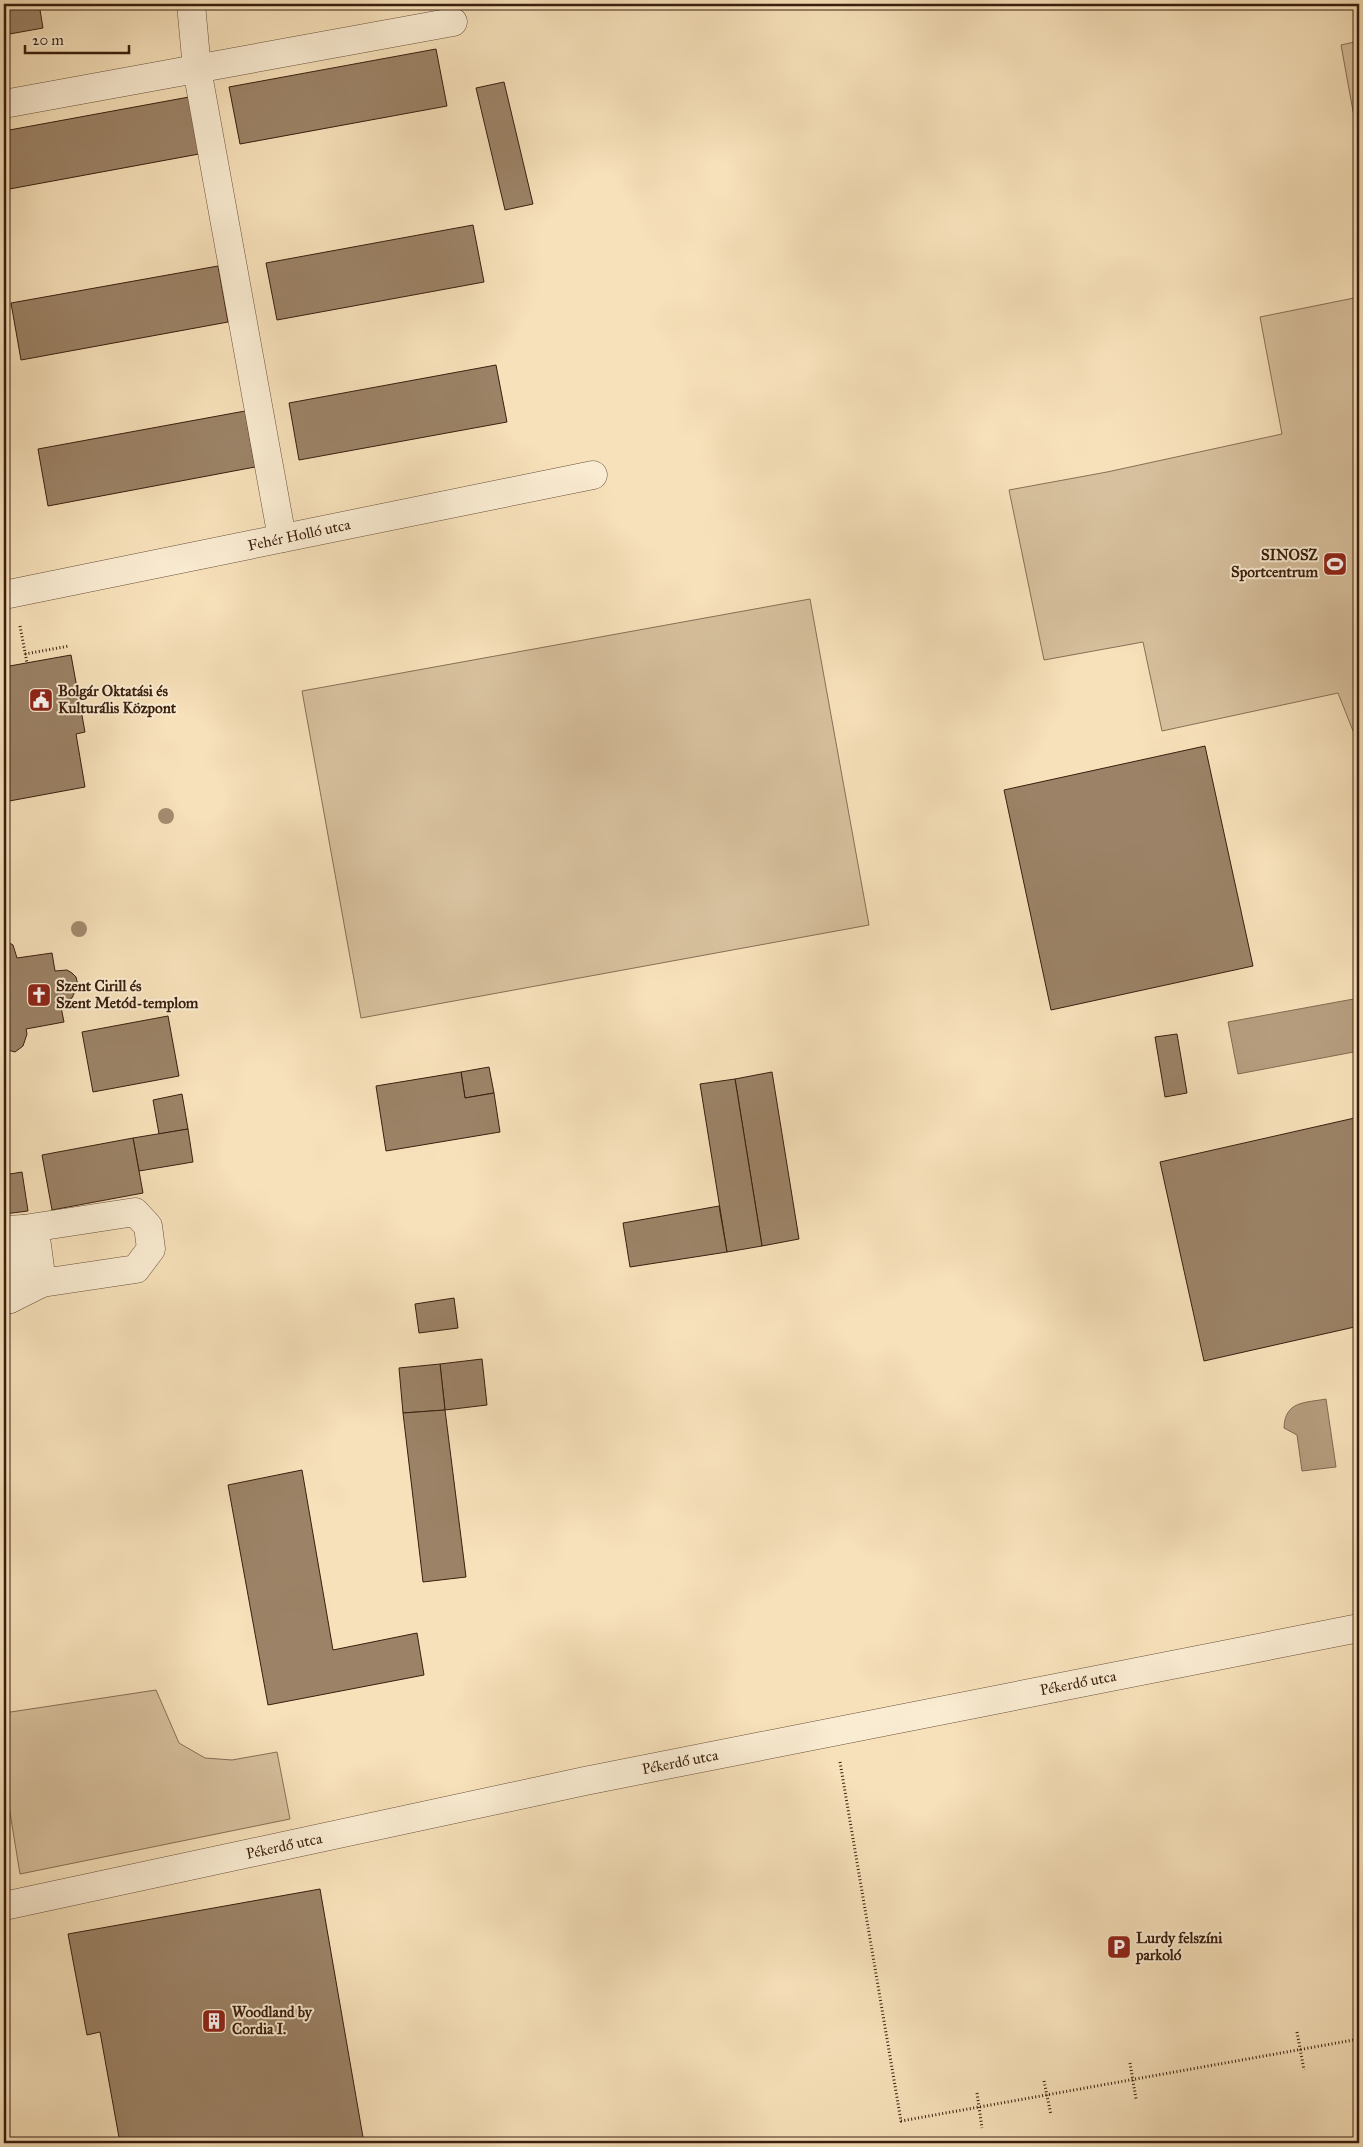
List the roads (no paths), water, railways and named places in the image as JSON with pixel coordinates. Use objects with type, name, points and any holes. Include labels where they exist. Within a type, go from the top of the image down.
[{"type":"street","points":[[190,4],[197,69],[282,538]]},
{"type":"street","points":[[4,104],[453,22]]},
{"type":"street","name":"Fehér Holló utca","points":[[4,595],[593,475]]},
{"type":"street","points":[[7,1299],[42,1283],[136,1268],[151,1249],[148,1226],[135,1212],[10,1232]]},
{"type":"street","points":[[10,1232],[37,1244],[42,1283]]},
{"type":"street","points":[[7,1299],[14,1278],[9,1245],[10,1232]]},
{"type":"street","name":"Pékerdő utca","points":[[4,1906],[585,1781],[1359,1628]]},
{"type":"place","name":"SINOSZ Sportcentrum","points":[[1335,564]]},
{"type":"place","name":"Bolgár Oktatási és Kulturális Központ","points":[[41,700]]},
{"type":"place","name":"Szent Cirill és Szent Metód-templom","points":[[39,995]]},
{"type":"place","name":"Lurdy felszíni parkoló","points":[[1119,1947]]},
{"type":"place","name":"Woodland by Cordia I.","points":[[214,2021]]}]
